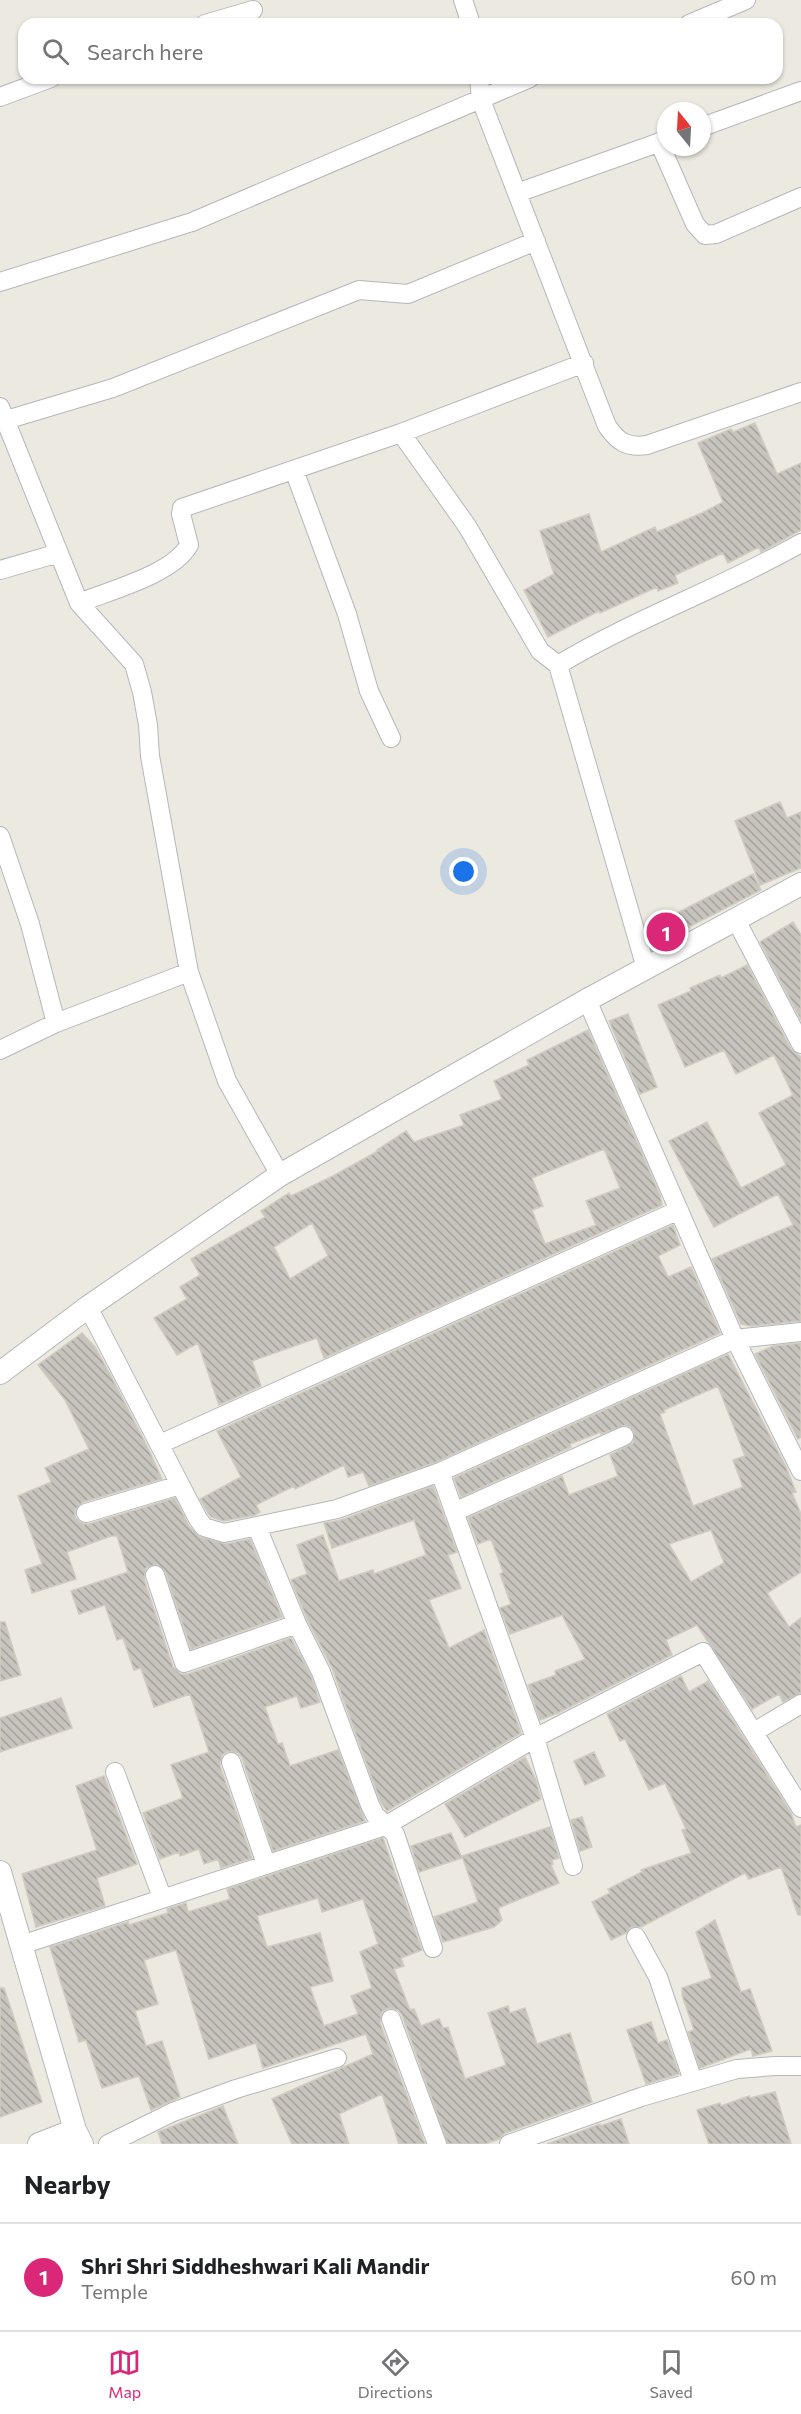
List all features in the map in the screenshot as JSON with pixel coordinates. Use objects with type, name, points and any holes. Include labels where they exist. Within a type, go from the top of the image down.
[{"type":"street","points":[[463,0],[469,18]]},
{"type":"street","points":[[703,18],[746,0]]},
{"type":"street","points":[[226,18],[253,10]]},
{"type":"street","points":[[0,97],[35,84]]},
{"type":"street","points":[[479,84],[480,100],[607,426],[621,443],[633,447],[647,445],[801,392]]},
{"type":"street","points":[[0,282],[192,222],[516,84]]},
{"type":"street","points":[[711,124],[801,91]]},
{"type":"street","points":[[517,193],[657,143]]},
{"type":"street","points":[[668,156],[695,224],[705,235],[716,234],[801,197]]},
{"type":"street","points":[[280,1175],[227,1081],[189,972],[150,756],[148,725],[134,664],[79,603],[3,413],[113,388],[359,290],[408,294],[536,241]]},
{"type":"street","points":[[79,603],[153,574],[183,556],[189,545],[182,521],[182,508],[401,433],[584,363]]},
{"type":"street","points":[[401,433],[467,526],[540,651],[558,664],[646,968]]},
{"type":"street","points":[[294,470],[347,614],[369,691],[391,738]]},
{"type":"street","points":[[558,664],[586,648],[713,589],[801,543]]},
{"type":"street","points":[[0,570],[60,553]]},
{"type":"street","points":[[0,836],[30,924],[56,1023]]},
{"type":"street","points":[[0,1373],[88,1307],[280,1175],[587,1000],[801,884]]},
{"type":"street","points":[[736,920],[801,1044]]},
{"type":"street","points":[[0,1050],[56,1023],[189,972]]},
{"type":"street","points":[[587,1000],[735,1339],[801,1471]]},
{"type":"street","points":[[160,1444],[680,1210]]},
{"type":"street","points":[[88,1307],[204,1527],[224,1533],[337,1509],[440,1472],[735,1339],[801,1332]]},
{"type":"street","points":[[454,1512],[624,1436]]},
{"type":"street","points":[[440,1472],[536,1738],[573,1866]]},
{"type":"street","points":[[86,1514],[180,1485]]},
{"type":"street","points":[[257,1527],[297,1624],[321,1672],[370,1805],[375,1815],[395,1834],[433,1948]]},
{"type":"street","points":[[155,1575],[184,1663],[297,1624]]},
{"type":"street","points":[[21,1945],[162,1897],[385,1826],[536,1738],[703,1652],[801,1808]]},
{"type":"street","points":[[754,1732],[801,1704]]},
{"type":"street","points":[[231,1762],[266,1864]]},
{"type":"street","points":[[115,1772],[162,1897]]},
{"type":"street","points":[[0,1872],[79,2137],[39,2144]]},
{"type":"street","points":[[636,1938],[658,1977],[693,2081]]},
{"type":"street","points":[[391,2019],[438,2144]]},
{"type":"street","points":[[108,2144],[173,2112],[338,2058]]},
{"type":"street","points":[[509,2144],[641,2097],[737,2069],[801,2066]]},
{"type":"building","points":[[755,423],[777,474],[801,463],[801,530],[761,552],[759,547],[728,563],[723,553],[675,575],[678,583],[658,591],[657,587],[600,613],[599,611],[548,637],[524,590],[554,574],[540,531],[589,514],[601,552],[655,527],[657,532],[702,513],[723,502],[698,443],[731,429],[733,432]]},
{"type":"building","points":[[780,802],[787,818],[801,812],[801,868],[760,885],[735,821]]},
{"type":"building","points":[[753,874],[761,890],[681,931],[673,915]]},
{"type":"building","points":[[793,922],[801,935],[801,1020],[760,942]]},
{"type":"building","points":[[747,965],[791,1049],[801,1057],[801,1321],[751,1326],[741,1324],[712,1259],[793,1225],[778,1194],[714,1227],[669,1141],[707,1122],[741,1188],[786,1165],[759,1113],[793,1095],[774,1055],[736,1074],[724,1050],[685,1067],[658,1005],[691,991],[690,988],[720,975],[721,978]]},
{"type":"building","points":[[628,1014],[657,1087],[640,1094],[609,1021]]},
{"type":"building","points":[[588,1030],[660,1195],[662,1205],[324,1358],[317,1338],[252,1361],[261,1386],[219,1405],[198,1343],[177,1355],[154,1318],[187,1299],[180,1287],[200,1275],[191,1259],[265,1217],[261,1211],[289,1193],[291,1196],[333,1176],[378,1151],[406,1131],[414,1142],[464,1125],[460,1115],[502,1099],[494,1081],[529,1065],[527,1060]],"holes":[[[604,1149],[620,1188],[586,1201],[596,1225],[545,1244],[532,1210],[543,1206],[532,1178]],[[312,1223],[328,1256],[290,1279],[274,1247]]]},
{"type":"building","points":[[673,1225],[680,1245],[658,1256],[668,1277],[691,1267],[720,1333],[436,1462],[369,1486],[363,1472],[348,1477],[344,1465],[256,1505],[260,1512],[255,1515],[224,1521],[211,1517],[208,1513],[200,1499],[241,1477],[217,1431]]},
{"type":"building","points":[[82,1333],[95,1347],[110,1374],[162,1479],[83,1502],[75,1510],[75,1517],[83,1524],[89,1524],[175,1498],[189,1526],[200,1537],[226,1544],[250,1539],[282,1617],[191,1649],[165,1571],[157,1564],[146,1568],[144,1579],[173,1667],[181,1674],[188,1674],[291,1638],[311,1676],[320,1702],[301,1708],[297,1696],[265,1707],[278,1744],[282,1743],[290,1766],[338,1750],[365,1821],[273,1851],[242,1758],[238,1753],[228,1751],[222,1755],[220,1766],[252,1858],[221,1868],[218,1859],[204,1864],[199,1849],[180,1856],[179,1852],[160,1859],[143,1813],[183,1798],[171,1765],[209,1752],[190,1694],[154,1707],[141,1668],[134,1670],[123,1638],[117,1640],[105,1605],[79,1614],[71,1591],[128,1572],[117,1536],[111,1536],[67,1552],[76,1579],[32,1593],[25,1570],[42,1564],[18,1496],[51,1482],[45,1468],[89,1449],[65,1400],[38,1365]]},
{"type":"building","points":[[801,1343],[801,1437],[798,1439],[755,1354],[773,1346]]},
{"type":"building","points":[[728,1354],[786,1467],[796,1492],[792,1493],[801,1514],[801,1572],[767,1593],[789,1627],[801,1618],[801,1693],[783,1702],[779,1694],[752,1709],[697,1625],[666,1640],[672,1655],[540,1720],[528,1685],[556,1675],[555,1671],[585,1659],[562,1615],[510,1634],[500,1608],[511,1604],[500,1574],[503,1572],[491,1539],[478,1544],[468,1518],[562,1476],[569,1495],[618,1476],[610,1455],[633,1443],[634,1432],[625,1425],[601,1434],[601,1432],[570,1444],[571,1447],[461,1497],[454,1478]],"holes":[[[718,1386],[745,1456],[733,1460],[743,1487],[693,1506],[660,1414],[665,1412],[664,1410]],[[711,1530],[724,1563],[691,1582],[669,1544]]]},
{"type":"building","points":[[433,1486],[457,1552],[448,1555],[461,1588],[429,1600],[449,1648],[484,1630],[521,1733],[387,1811],[380,1801],[332,1668],[307,1619],[291,1580],[307,1574],[297,1545],[323,1535],[339,1581],[373,1570],[374,1574],[426,1555],[414,1520],[332,1548],[324,1523],[341,1520]]},
{"type":"building","points":[[0,1622],[5,1622],[21,1675],[0,1681]]},
{"type":"building","points":[[681,1676],[689,1692],[708,1681],[791,1813],[796,1827],[801,1825],[801,1915],[798,1915],[781,1867],[749,1879],[745,1873],[641,1927],[631,1927],[626,1933],[611,1940],[592,1902],[610,1893],[608,1889],[642,1872],[641,1870],[691,1853],[682,1830],[686,1829],[665,1783],[649,1790],[625,1739],[620,1741],[607,1714]]},
{"type":"building","points":[[61,1698],[72,1728],[0,1752],[0,1718]]},
{"type":"building","points":[[594,1752],[605,1776],[585,1785],[574,1761]]},
{"type":"building","points":[[525,1757],[536,1780],[541,1799],[465,1837],[445,1804]]},
{"type":"building","points":[[104,1776],[137,1864],[97,1878],[105,1906],[36,1927],[22,1874],[97,1850],[76,1786]]},
{"type":"building","points":[[582,1817],[592,1847],[580,1851],[571,1820]]},
{"type":"building","points":[[550,1827],[559,1858],[552,1860],[551,1865],[559,1883],[498,1908],[502,1920],[494,1927],[443,1942],[434,1917],[478,1902],[462,1856]]},
{"type":"building","points":[[451,1833],[462,1858],[419,1872],[411,1846]]},
{"type":"building","points":[[383,1838],[422,1950],[401,1958],[404,1966],[394,1969],[410,2010],[414,2009],[421,2026],[439,2019],[443,2028],[448,2027],[465,2079],[506,2065],[488,2013],[508,2006],[510,2013],[525,2008],[537,2044],[570,2033],[592,2102],[505,2133],[499,2139],[485,2144],[448,2144],[402,2015],[398,2010],[388,2008],[382,2012],[380,2023],[425,2144],[399,2144],[382,2094],[339,2114],[349,2144],[292,2144],[272,2099],[373,2054],[366,2034],[263,2068],[256,2043],[209,2059],[176,1950],[144,1960],[158,2004],[135,2011],[146,2046],[162,2041],[180,2097],[151,2110],[139,2076],[102,2088],[86,2040],[79,2042],[50,1947],[128,1922],[129,1925],[168,1913],[167,1909],[186,1903],[188,1912],[230,1899],[227,1889]],"holes":[[[318,1898],[322,1912],[363,1899],[378,1944],[360,1952],[372,1988],[351,1996],[358,2014],[324,2026],[310,1987],[333,1981],[320,1933],[267,1947],[257,1916]]]},
{"type":"building","points":[[715,1920],[741,1992],[750,1989],[772,2051],[753,2056],[751,2049],[700,2068],[688,2032],[694,2030],[682,1995],[682,1988],[712,1978],[696,1932]]},
{"type":"building","points":[[0,1988],[4,1988],[42,2102],[0,2117]]},
{"type":"building","points":[[651,2022],[658,2043],[667,2040],[679,2074],[646,2084],[627,2030]]},
{"type":"building","points":[[775,2092],[791,2144],[709,2144],[697,2110],[720,2103],[721,2106],[749,2096],[750,2098]]},
{"type":"building","points":[[223,2106],[238,2144],[162,2144],[158,2132]]},
{"type":"building","points":[[621,2119],[629,2144],[547,2144],[600,2124],[600,2126]]},
{"type":"place","name":"Shri Shri Siddheshwari Kali Mandir","points":[[666,932]]}]
